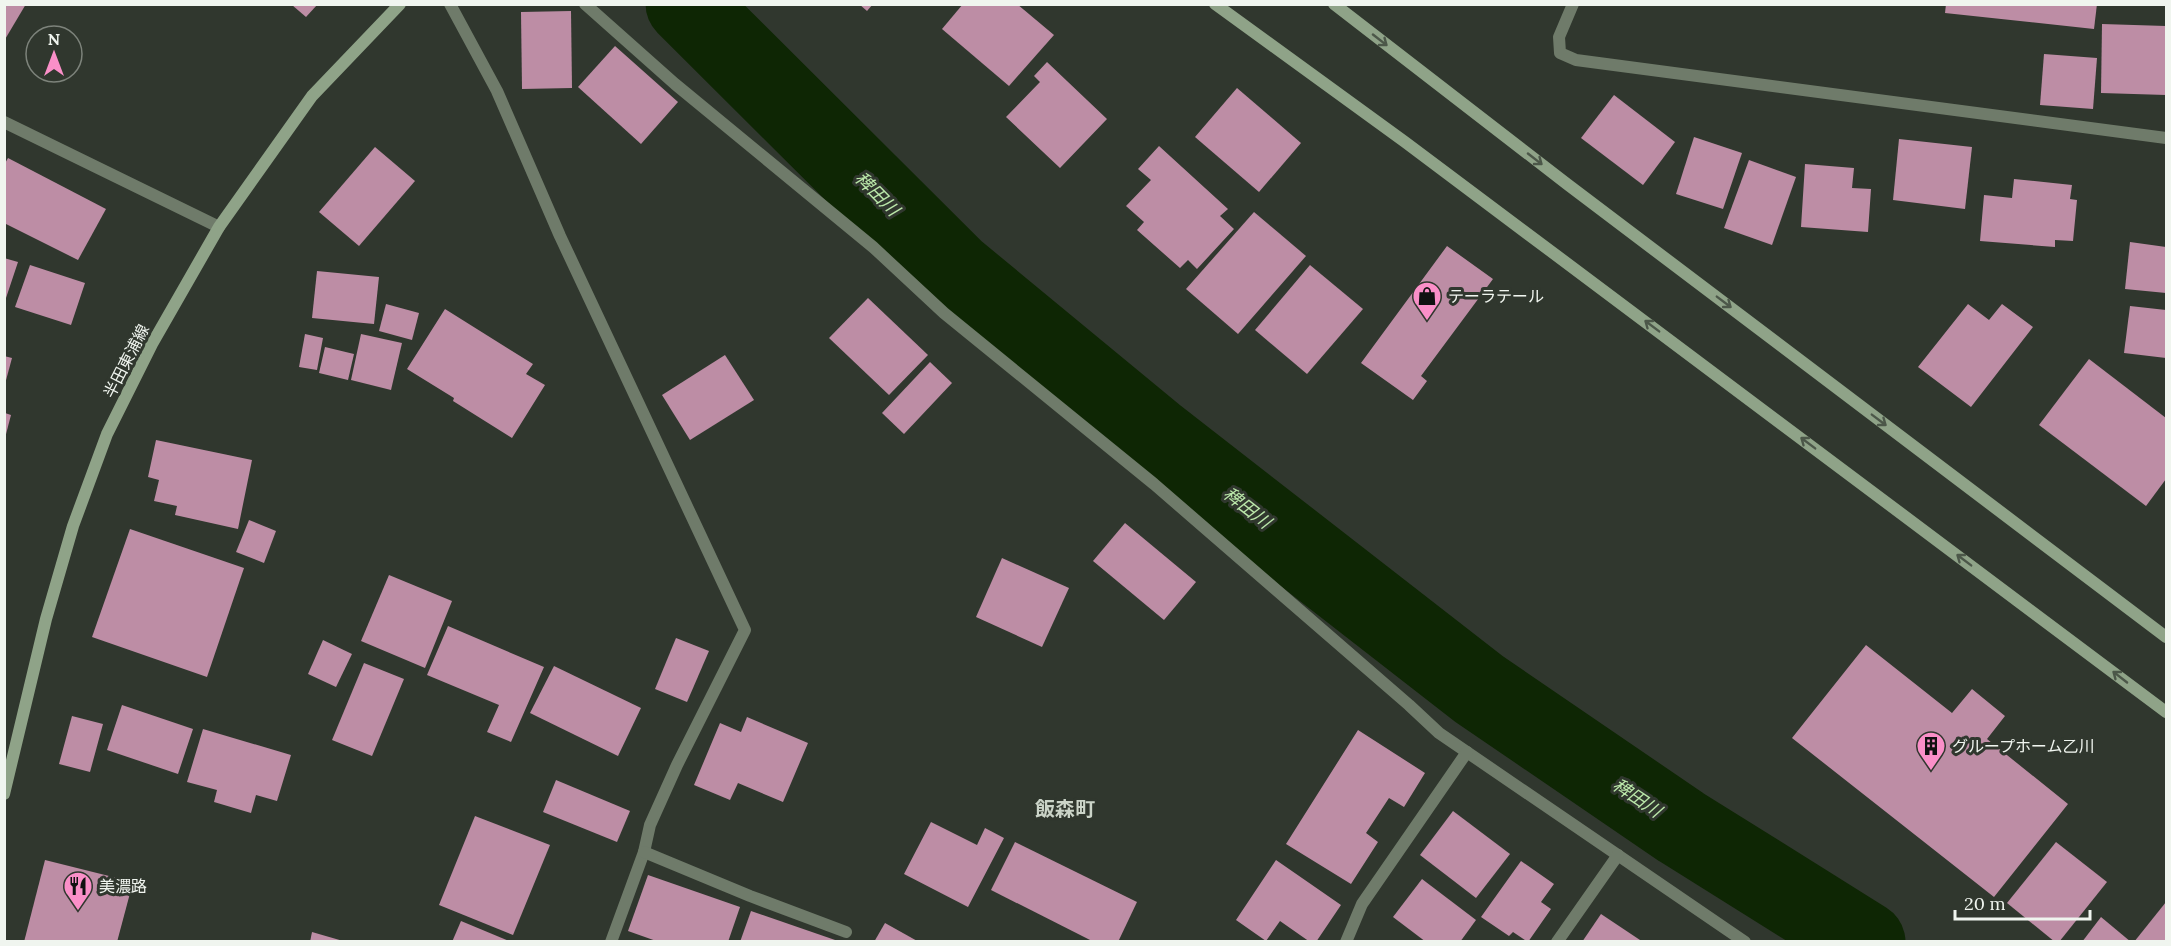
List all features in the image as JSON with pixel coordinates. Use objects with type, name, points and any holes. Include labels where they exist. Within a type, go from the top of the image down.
[{"type":"street","name":"半田東浦線","points":[[4,794],[46,619],[73,525],[107,434],[152,344],[219,226],[312,96],[400,4]]},
{"type":"street","points":[[450,4],[497,91],[560,236],[745,630],[659,804],[611,942]]},
{"type":"street","points":[[585,4],[675,84],[873,248],[944,314],[1163,491],[1439,733],[1745,942]]},
{"type":"street","points":[[1215,4],[1424,156],[2166,712]]},
{"type":"street","points":[[1334,4],[2166,637]]},
{"type":"street","points":[[1573,4],[1558,37],[1560,53],[1576,60],[2166,138]]},
{"type":"street","points":[[4,122],[219,226]]},
{"type":"street","points":[[1346,942],[1362,904],[1467,752]]},
{"type":"street","points":[[644,852],[750,896],[846,932]]},
{"type":"street","points":[[1557,942],[1618,855]]},
{"type":"building","points":[[4,4],[26,4],[4,41]]},
{"type":"building","points":[[859,4],[873,4],[867,11]]},
{"type":"building","points":[[963,4],[1017,4],[1054,35],[1009,86],[942,29]]},
{"type":"building","points":[[1946,4],[2097,4],[2094,29],[1945,13]]},
{"type":"building","points":[[292,5],[317,5],[306,17]]},
{"type":"building","points":[[571,11],[572,88],[522,89],[521,12]]},
{"type":"building","points":[[2102,24],[2166,26],[2166,95],[2101,93]]},
{"type":"building","points":[[615,46],[678,102],[641,144],[578,87]]},
{"type":"building","points":[[2044,54],[2097,58],[2093,109],[2040,105]]},
{"type":"building","points":[[1047,62],[1107,119],[1060,168],[1006,117],[1040,82],[1034,76]]},
{"type":"building","points":[[1237,88],[1301,143],[1259,192],[1195,137]]},
{"type":"building","points":[[1614,95],[1675,142],[1643,185],[1581,138]]},
{"type":"building","points":[[1694,137],[1742,153],[1723,209],[1676,194]]},
{"type":"building","points":[[1899,139],[1972,147],[1965,209],[1893,200]]},
{"type":"building","points":[[1159,146],[1228,209],[1220,216],[1234,229],[1197,269],[1188,260],[1180,268],[1137,230],[1144,222],[1126,206],[1151,180],[1138,169]]},
{"type":"building","points":[[375,147],[415,181],[359,246],[319,212]]},
{"type":"building","points":[[8,158],[106,209],[78,260],[4,223],[4,165]]},
{"type":"building","points":[[1749,160],[1796,177],[1772,245],[1724,228]]},
{"type":"building","points":[[1805,164],[1854,168],[1852,188],[1871,189],[1868,232],[1801,227]]},
{"type":"building","points":[[2014,179],[2072,185],[2070,199],[2077,200],[2073,241],[2055,240],[2055,247],[1980,241],[1984,195],[2012,198]]},
{"type":"building","points":[[1254,212],[1306,256],[1238,334],[1186,289]]},
{"type":"building","points":[[2130,242],[2166,247],[2166,293],[2125,289]]},
{"type":"building","name":"テーラテール","points":[[1447,246],[1493,279],[1421,376],[1427,381],[1413,400],[1361,363]]},
{"type":"building","points":[[4,258],[18,262],[5,301],[4,301]]},
{"type":"building","points":[[30,265],[85,283],[71,325],[15,307]]},
{"type":"building","points":[[1310,265],[1363,309],[1307,374],[1255,330]]},
{"type":"building","points":[[317,271],[379,277],[374,324],[312,318]]},
{"type":"building","points":[[868,298],[928,355],[889,395],[829,338]]},
{"type":"building","points":[[386,304],[419,313],[412,340],[379,331]]},
{"type":"building","points":[[1968,304],[1989,320],[2002,304],[2033,327],[1971,407],[1918,367]]},
{"type":"building","points":[[2130,306],[2166,310],[2166,358],[2124,353]]},
{"type":"building","points":[[445,309],[533,364],[526,374],[545,385],[512,438],[407,369]]},
{"type":"building","points":[[305,334],[323,338],[317,370],[299,367]]},
{"type":"building","points":[[361,334],[402,343],[391,390],[351,380]]},
{"type":"building","points":[[325,347],[354,354],[348,380],[319,373]]},
{"type":"building","points":[[725,355],[754,400],[690,440],[662,395]]},
{"type":"building","points":[[4,356],[12,358],[5,384],[4,384]]},
{"type":"building","points":[[2089,359],[2166,418],[2166,479],[2146,506],[2039,425]]},
{"type":"building","points":[[930,362],[952,383],[904,434],[882,413]]},
{"type":"building","points":[[5,413],[11,415],[5,438]]},
{"type":"building","points":[[156,440],[252,460],[238,529],[175,515],[177,506],[154,501],[159,480],[148,477]]},
{"type":"building","points":[[249,520],[276,531],[264,563],[236,552]]},
{"type":"building","points":[[1125,523],[1196,582],[1164,620],[1093,561]]},
{"type":"building","points":[[130,529],[244,568],[207,677],[92,637]]},
{"type":"building","points":[[1002,558],[1069,588],[1042,647],[976,617]]},
{"type":"building","points":[[389,575],[452,601],[425,668],[361,641]]},
{"type":"building","points":[[448,626],[544,667],[511,742],[487,732],[499,705],[427,675]]},
{"type":"building","points":[[676,638],[709,651],[687,702],[655,689]]},
{"type":"building","points":[[323,640],[352,654],[336,687],[308,674]]},
{"type":"building","name":"グループホーム乙川","points":[[1866,645],[1952,713],[1972,689],[2005,716],[1987,739],[2068,804],[1994,897],[1792,738]]},
{"type":"building","points":[[364,663],[404,679],[372,756],[332,740]]},
{"type":"building","points":[[554,666],[641,708],[618,756],[530,713]]},
{"type":"building","points":[[122,705],[193,729],[178,774],[107,750]]},
{"type":"building","points":[[72,716],[103,724],[90,772],[59,764]]},
{"type":"building","points":[[747,717],[808,743],[783,802],[738,783],[730,800],[694,785],[720,723],[741,732]]},
{"type":"building","points":[[203,729],[291,755],[277,801],[256,795],[251,813],[214,802],[217,790],[187,782]]},
{"type":"building","points":[[1358,730],[1425,773],[1404,807],[1389,798],[1366,833],[1378,842],[1351,884],[1286,844]]},
{"type":"building","points":[[556,780],[630,811],[617,842],[543,812]]},
{"type":"building","points":[[1453,811],[1510,854],[1476,898],[1420,855]]},
{"type":"building","points":[[475,816],[550,845],[513,935],[439,905]]},
{"type":"building","points":[[931,822],[977,845],[985,828],[1004,838],[968,907],[904,874]]},
{"type":"building","points":[[1015,842],[1137,902],[1118,942],[1094,942],[991,890]]},
{"type":"building","points":[[2056,842],[2107,882],[2059,942],[2055,942],[2007,903]]},
{"type":"building","name":"美濃路","points":[[45,860],[133,882],[117,942],[24,942]]},
{"type":"building","points":[[1276,860],[1341,905],[1316,942],[1310,942],[1280,921],[1266,941],[1236,920]]},
{"type":"building","points":[[1521,861],[1554,884],[1541,902],[1551,909],[1528,942],[1513,932],[1509,936],[1481,917]]},
{"type":"building","points":[[648,875],[740,907],[728,942],[659,942],[628,931]]},
{"type":"building","points":[[1422,879],[1476,920],[1460,942],[1426,942],[1393,917]]},
{"type":"building","points":[[2166,902],[2166,942],[2134,942]]},
{"type":"building","points":[[751,911],[838,941],[838,942],[740,942]]},
{"type":"building","points":[[1601,914],[1643,942],[1582,942]]},
{"type":"building","points":[[2101,917],[2131,942],[2082,942]]},
{"type":"building","points":[[461,921],[509,941],[509,942],[452,942]]},
{"type":"building","points":[[885,923],[919,942],[874,942]]},
{"type":"building","points":[[312,932],[343,941],[343,942],[310,942]]},
{"type":"waterway","name":"稗田川","points":[[686,4],[954,271],[1155,437],[1479,689],[1681,827],[1865,942]]},
{"type":"place","name":"テーラテール","points":[[1427,322]]},
{"type":"place","name":"グループホーム乙川","points":[[1931,772]]},
{"type":"place","name":"美濃路","points":[[78,912]]},
{"type":"district","name":"飯森町","points":[[1065,809]]}]
